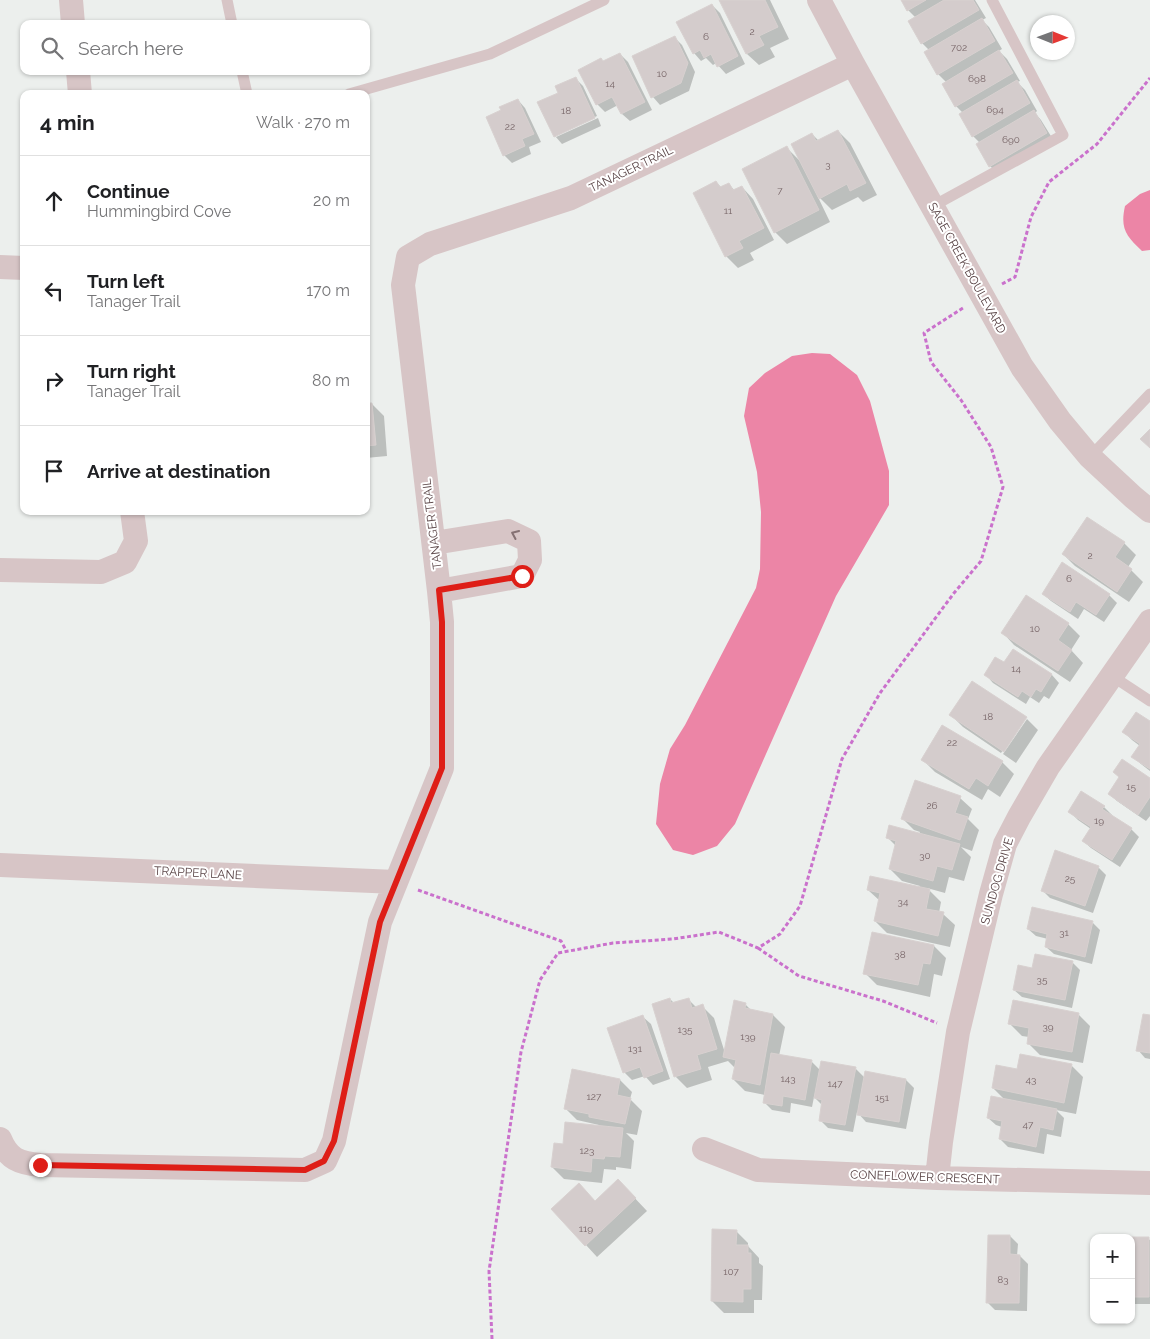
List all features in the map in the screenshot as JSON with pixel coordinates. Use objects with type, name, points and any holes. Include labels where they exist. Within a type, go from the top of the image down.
[{"type":"street","points":[[71,0],[73,20]]},
{"type":"street","name":"SAGE CREEK BOULEVARD","points":[[819,0],[1022,367],[1060,421],[1090,457],[1150,511]]},
{"type":"street","name":"TANAGER TRAIL","points":[[0,1139],[3,1147],[11,1157],[24,1164],[305,1170],[324,1161],[334,1141],[380,922],[442,768],[442,622],[403,286],[408,257],[430,244],[571,198],[853,64]]},
{"type":"street","points":[[78,75],[80,90]]},
{"type":"street","points":[[0,267],[20,268]]},
{"type":"street","points":[[0,570],[101,572],[125,562],[136,541],[133,515]]},
{"type":"street","points":[[434,543],[508,530],[529,541],[530,560],[522,576],[439,590]]},
{"type":"street","name":"SUNDOG DRIVE","points":[[937,1178],[940,1142],[958,1032],[1005,844],[1048,767],[1150,621]]},
{"type":"street","name":"TRAPPER LANE","points":[[0,865],[396,882]]},
{"type":"street","name":"CONEFLOWER CRESCENT","points":[[704,1149],[758,1170],[937,1178],[1150,1183]]},
{"type":"lane","points":[[226,0],[231,20]]},
{"type":"lane","points":[[363,90],[490,54],[604,0]]},
{"type":"lane","points":[[933,206],[1063,135],[992,0]]},
{"type":"lane","points":[[243,75],[246,90]]},
{"type":"lane","points":[[1090,457],[1150,394]]},
{"type":"lane","points":[[1112,676],[1150,701]]},
{"type":"path","points":[[758,948],[780,934],[800,906],[846,750],[880,693],[954,593],[981,561],[1003,487],[991,447],[961,400],[931,362],[924,333],[1015,277],[1031,217],[1049,182],[1097,144],[1150,78]]},
{"type":"path","points":[[396,882],[561,941],[568,952]]},
{"type":"path","points":[[492,1339],[489,1271],[521,1052],[540,980],[558,953],[613,943],[673,939],[719,932],[758,948],[799,976],[883,1001],[958,1032]]},
{"type":"shaded area","points":[[1150,190],[1150,250],[1142,251],[1128,236],[1123,221],[1125,206],[1140,194]]},
{"type":"shaded area","points":[[812,353],[830,354],[857,375],[870,401],[889,471],[889,505],[836,596],[735,824],[717,846],[693,855],[673,850],[656,824],[660,784],[670,749],[685,725],[756,588],[760,569],[761,512],[757,472],[744,416],[749,388],[765,373],[792,356]]},
{"type":"building","points":[[719,0],[765,0],[778,27],[759,36],[764,45],[746,54]]},
{"type":"building","points":[[901,0],[926,0],[907,11]]},
{"type":"building","points":[[944,0],[973,0],[979,10],[921,44],[908,21]]},
{"type":"building","points":[[712,4],[738,56],[717,67],[711,54],[704,58],[700,50],[693,54],[676,22]]},
{"type":"building","points":[[982,18],[995,41],[937,75],[924,52]]},
{"type":"building","points":[[675,36],[688,63],[681,83],[651,98],[632,56]]},
{"type":"building","points":[[999,50],[1013,73],[955,107],[942,84]]},
{"type":"building","points":[[620,53],[645,102],[621,114],[612,97],[596,105],[578,70],[601,58],[603,61]]},
{"type":"building","points":[[576,77],[595,118],[554,137],[537,102],[558,93],[555,86]]},
{"type":"building","points":[[1017,80],[1030,103],[972,137],[959,114]]},
{"type":"building","points":[[518,99],[534,134],[522,139],[525,146],[503,156],[486,117],[501,110],[499,107]]},
{"type":"building","points":[[1034,110],[1047,133],[989,167],[976,144]]},
{"type":"building","points":[[838,130],[866,183],[850,191],[847,184],[819,199],[791,144],[812,133],[816,141]]},
{"type":"building","points":[[787,146],[819,210],[774,233],[742,169]]},
{"type":"building","points":[[716,181],[720,187],[729,183],[733,190],[742,186],[764,228],[739,241],[743,248],[725,257],[693,193]]},
{"type":"building","points":[[370,403],[372,403],[376,445],[370,446]]},
{"type":"building","points":[[1150,429],[1150,448],[1140,439]]},
{"type":"building","points":[[1087,517],[1125,542],[1115,557],[1132,569],[1117,592],[1062,554]]},
{"type":"building","points":[[1062,562],[1110,594],[1096,615],[1076,602],[1070,612],[1042,594]]},
{"type":"building","points":[[1026,595],[1069,623],[1058,640],[1072,650],[1058,671],[1001,633]]},
{"type":"building","points":[[1013,649],[1052,674],[1041,692],[1036,689],[1031,697],[1022,691],[1018,697],[984,675],[995,657],[1004,662]]},
{"type":"building","points":[[972,681],[1027,717],[1004,752],[949,715]]},
{"type":"building","points":[[1136,712],[1150,721],[1150,769],[1131,757],[1140,744],[1122,732]]},
{"type":"building","points":[[942,725],[1003,761],[988,786],[976,778],[969,789],[921,760]]},
{"type":"building","points":[[1122,759],[1150,778],[1150,797],[1138,815],[1108,794],[1119,777],[1113,772]]},
{"type":"building","points":[[915,780],[961,796],[955,813],[968,817],[960,840],[901,819]]},
{"type":"building","points":[[1081,791],[1105,806],[1102,809],[1132,828],[1112,860],[1082,841],[1091,827],[1068,812]]},
{"type":"building","points":[[889,825],[960,844],[952,870],[937,866],[933,881],[889,869],[896,841],[886,838]]},
{"type":"building","points":[[1055,850],[1099,866],[1085,906],[1041,891]]},
{"type":"building","points":[[870,876],[930,889],[926,909],[944,912],[938,936],[874,921],[880,893],[867,890]]},
{"type":"building","points":[[1032,907],[1093,921],[1085,957],[1045,947],[1047,934],[1027,929]]},
{"type":"building","points":[[872,932],[934,945],[930,964],[923,963],[918,985],[863,974]]},
{"type":"building","points":[[1035,954],[1073,961],[1065,1000],[1013,990],[1018,965],[1032,968]]},
{"type":"building","points":[[670,998],[671,1003],[689,998],[692,1008],[703,1004],[717,1049],[697,1055],[701,1069],[674,1077],[652,1004]]},
{"type":"building","points":[[734,1000],[746,1003],[745,1008],[773,1014],[760,1085],[732,1079],[736,1060],[723,1057]]},
{"type":"building","points":[[1013,1000],[1079,1013],[1072,1052],[1027,1044],[1029,1028],[1008,1024]]},
{"type":"building","points":[[1143,1014],[1150,1015],[1150,1053],[1136,1051]]},
{"type":"building","points":[[643,1015],[663,1071],[644,1078],[640,1067],[623,1073],[607,1028]]},
{"type":"building","points":[[771,1053],[812,1060],[805,1100],[783,1096],[782,1106],[763,1103]]},
{"type":"building","points":[[1020,1054],[1072,1064],[1064,1103],[992,1088],[996,1065],[1017,1069]]},
{"type":"building","points":[[821,1061],[856,1067],[845,1125],[819,1121],[822,1100],[814,1098]]},
{"type":"building","points":[[572,1069],[620,1079],[617,1095],[631,1098],[625,1124],[589,1117],[589,1114],[564,1109]]},
{"type":"building","points":[[865,1071],[906,1079],[899,1122],[857,1115]]},
{"type":"building","points":[[991,1096],[1057,1109],[1053,1130],[1040,1127],[1036,1147],[999,1139],[1002,1121],[987,1118]]},
{"type":"building","points":[[565,1122],[623,1128],[620,1157],[605,1156],[604,1159],[592,1158],[591,1172],[551,1167],[554,1143],[563,1144]]},
{"type":"building","points":[[618,1179],[636,1198],[585,1246],[551,1209],[579,1183],[595,1201]]},
{"type":"building","points":[[712,1229],[737,1230],[736,1245],[748,1245],[748,1253],[751,1253],[751,1289],[743,1289],[743,1302],[711,1301]]},
{"type":"building","points":[[988,1235],[1010,1235],[1010,1254],[1020,1255],[1019,1303],[986,1303]]},
{"type":"building","points":[[1135,1237],[1149,1237],[1149,1297],[1135,1297]]},
{"type":"route","points":[[40,1165],[305,1170],[324,1161],[334,1141],[380,922],[442,768],[442,622],[439,590],[522,576]]}]
